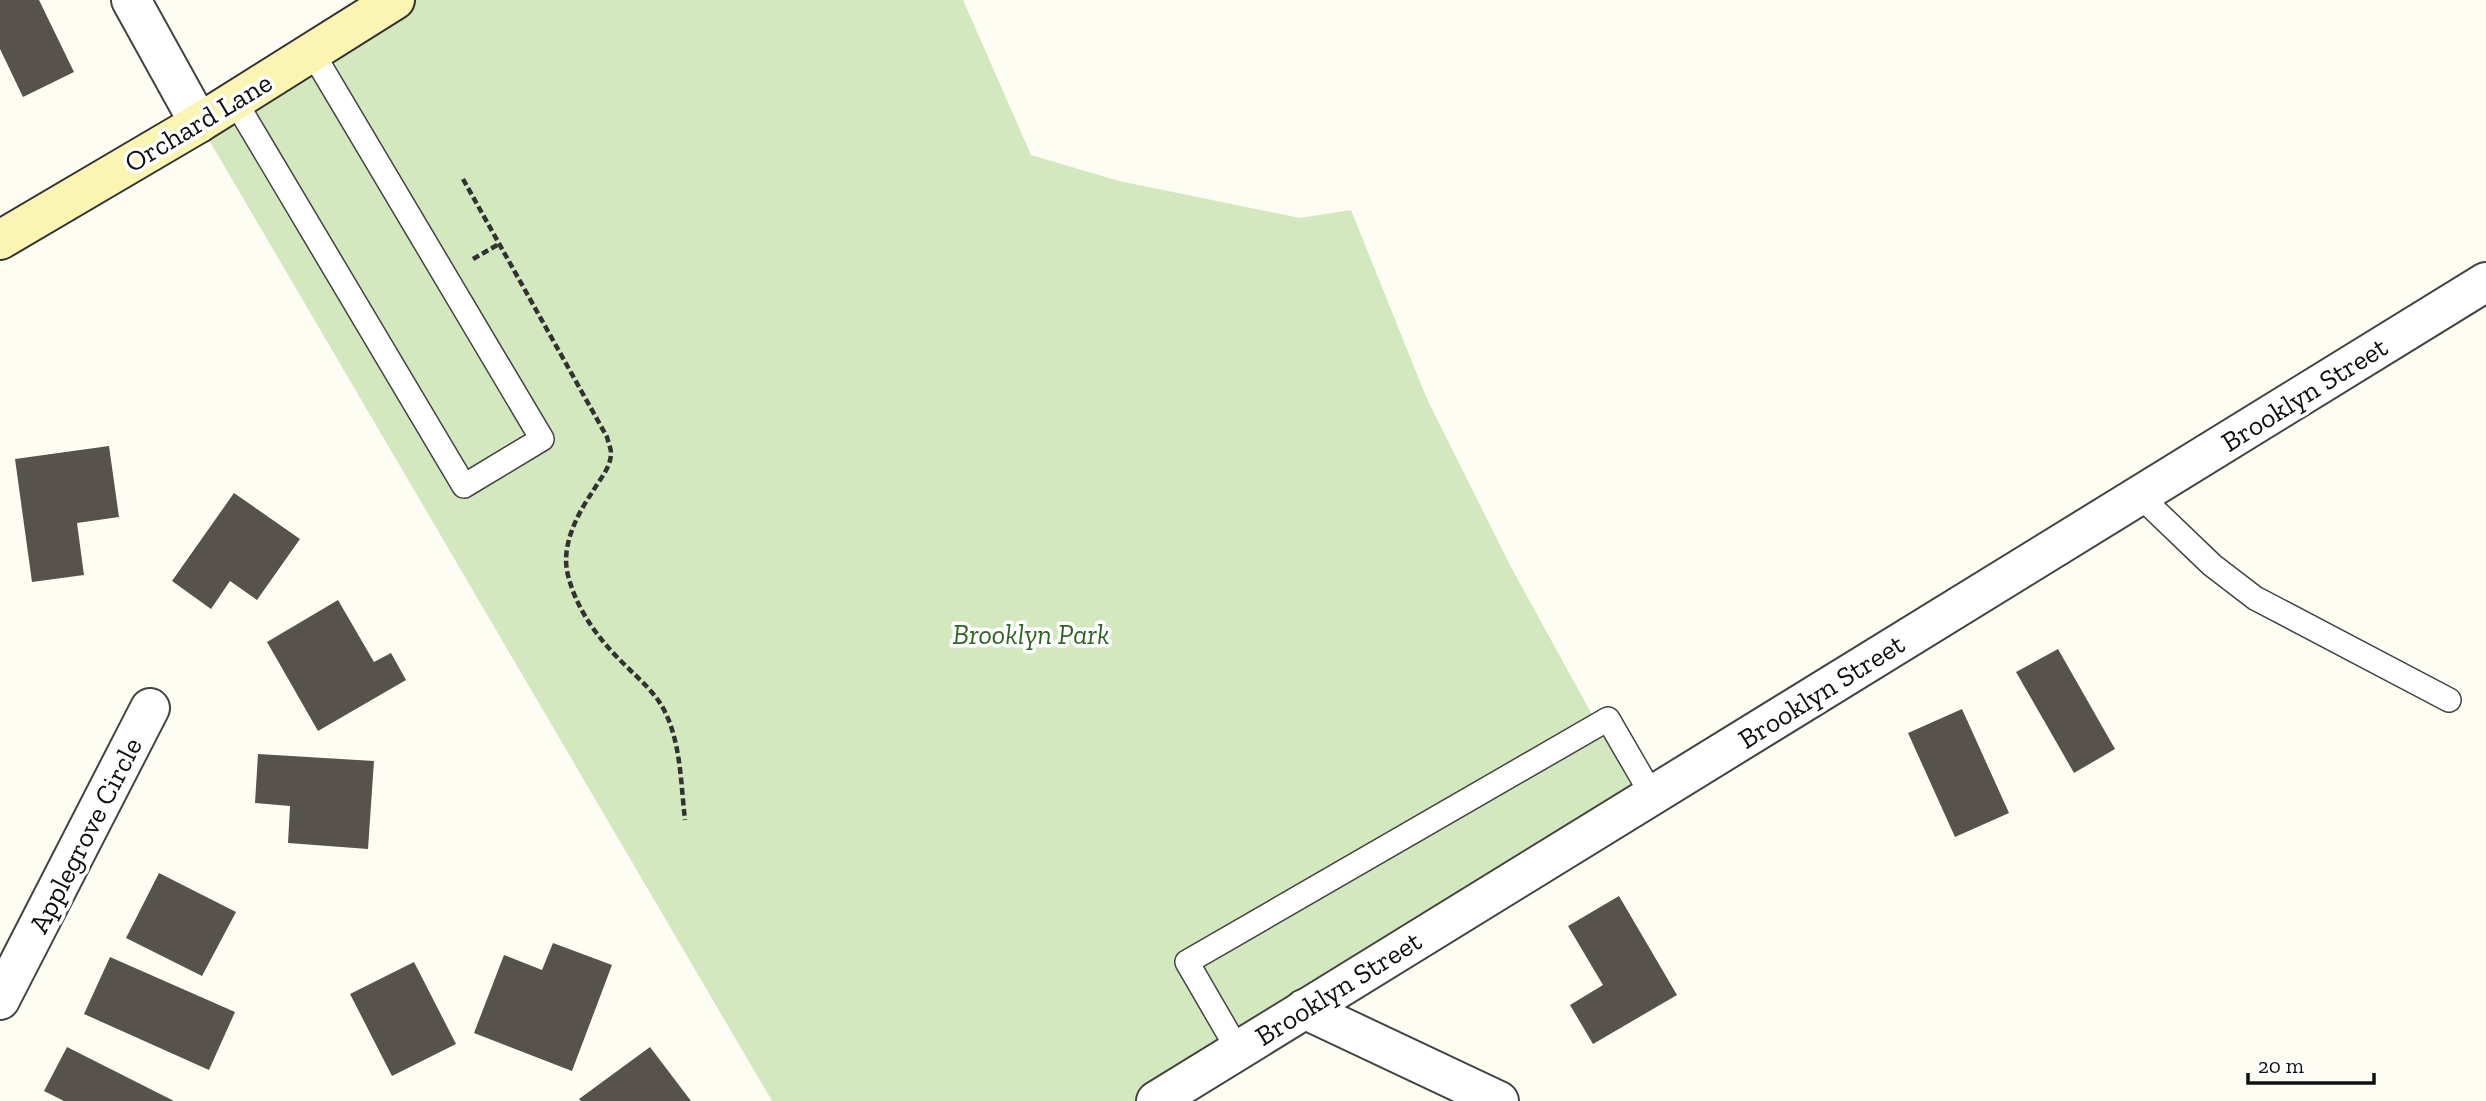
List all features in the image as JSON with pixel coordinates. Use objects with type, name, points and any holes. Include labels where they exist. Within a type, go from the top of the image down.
[{"type":"street","points":[[131,0],[199,123]]},
{"type":"street","name":"Orchard Lane","points":[[0,240],[199,123],[395,0]]},
{"type":"street","name":"Brooklyn Street","points":[[1156,1101],[2486,282]]},
{"type":"street","name":"Applegrove Circle","points":[[0,1000],[150,708]]},
{"type":"street","points":[[1304,1009],[1499,1101]]},
{"type":"lane","points":[[235,101],[464,486],[542,439],[312,52]]},
{"type":"lane","points":[[2139,495],[2212,565],[2255,598],[2449,700]]},
{"type":"lane","points":[[1238,1050],[1186,962],[1608,719],[1652,795]]},
{"type":"path","points":[[463,179],[607,437],[611,453],[608,468],[576,518],[566,566],[572,594],[592,627],[624,664],[648,685],[666,715],[675,745],[685,820]]},
{"type":"green space","name":"Brooklyn Park","points":[[416,0],[963,0],[1031,155],[1119,181],[1300,218],[1351,210],[1427,399],[1511,567],[1640,802],[1158,1101],[772,1101],[199,123]]},
{"type":"building","points":[[0,0],[39,0],[74,72],[23,97],[0,49]]},
{"type":"building","points":[[109,446],[119,517],[77,523],[84,575],[32,582],[15,459]]},
{"type":"building","points":[[234,493],[300,539],[257,600],[230,581],[211,609],[172,581]]},
{"type":"building","points":[[338,600],[374,662],[391,653],[406,680],[318,731],[267,642]]},
{"type":"building","points":[[2058,649],[2115,749],[2074,773],[2016,672]]},
{"type":"building","points":[[1962,709],[2009,813],[1955,837],[1908,733]]},
{"type":"building","points":[[258,754],[374,761],[368,849],[288,843],[290,806],[255,803]]},
{"type":"building","points":[[159,873],[236,912],[202,976],[126,938]]},
{"type":"building","points":[[1619,896],[1677,995],[1593,1044],[1570,1005],[1603,985],[1568,926]]},
{"type":"building","points":[[553,943],[612,965],[572,1071],[474,1033],[504,955],[542,970]]},
{"type":"building","points":[[110,957],[235,1012],[209,1070],[84,1014]]},
{"type":"building","points":[[414,962],[456,1044],[392,1076],[350,994]]},
{"type":"building","points":[[67,1047],[174,1101],[64,1101],[44,1091]]},
{"type":"building","points":[[650,1047],[691,1101],[579,1099]]}]
